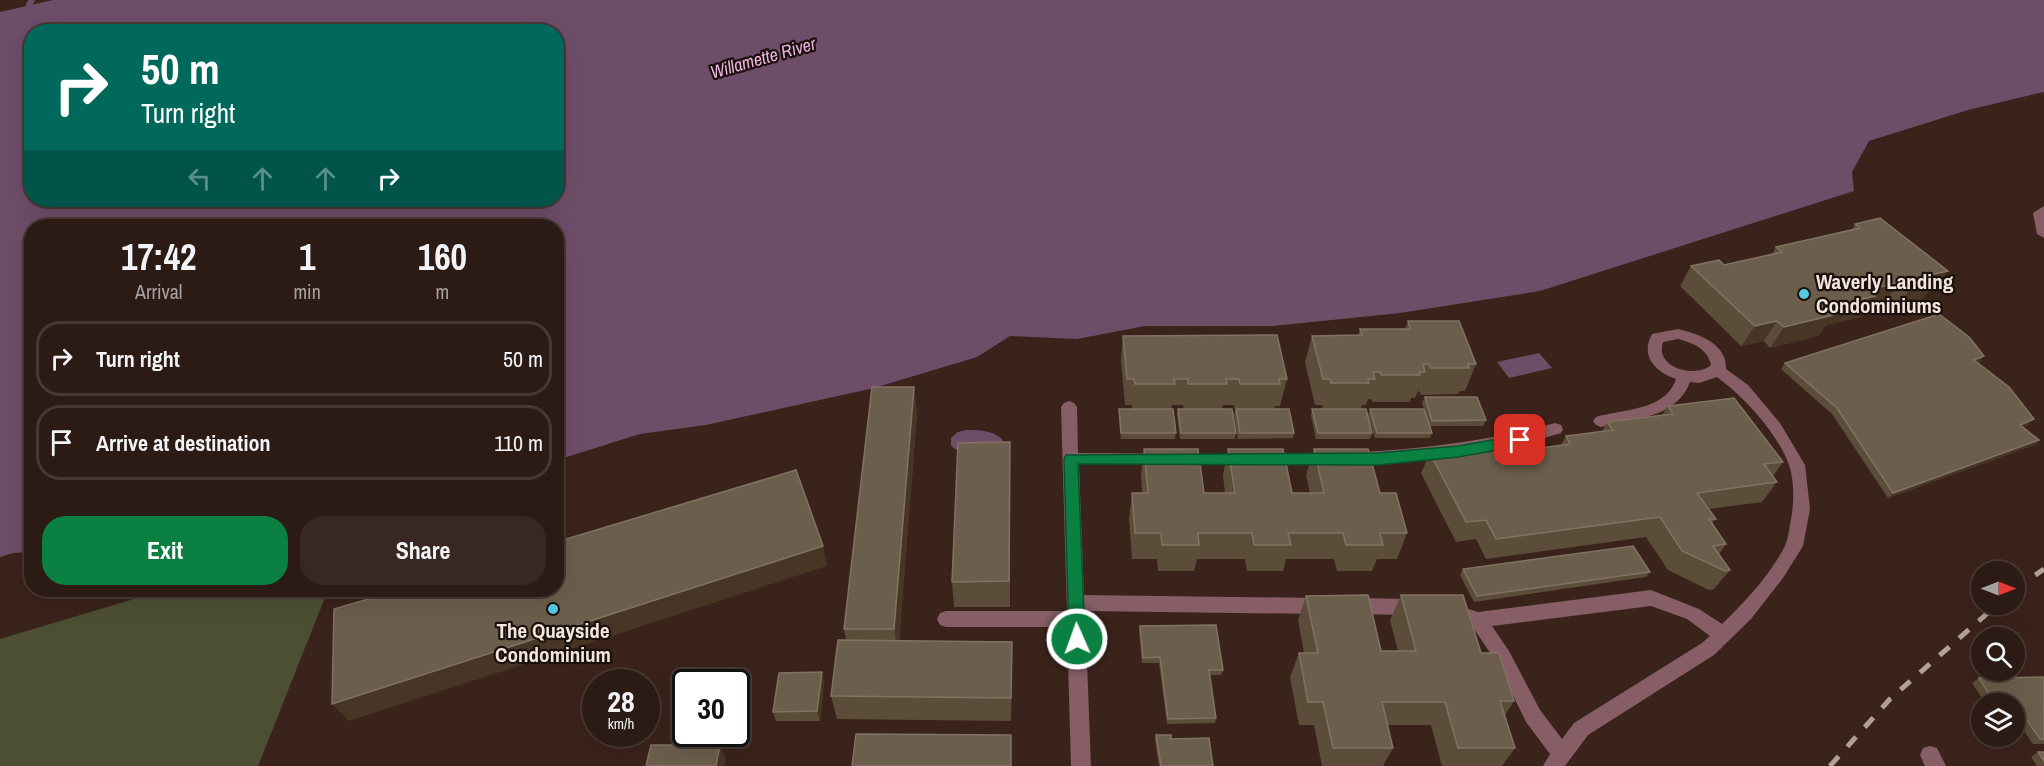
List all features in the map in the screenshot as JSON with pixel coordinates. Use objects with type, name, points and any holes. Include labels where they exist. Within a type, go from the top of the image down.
[{"type":"street","points":[[2044,210],[2039,213],[2044,234]]},
{"type":"street","points":[[1678,334],[1703,343],[1713,351],[1718,359],[1717,370],[1705,378],[1684,376],[1668,369],[1658,361],[1653,353],[1653,345],[1657,338],[1678,334]]},
{"type":"street","points":[[1478,620],[1503,657],[1557,759],[1581,729],[1667,677],[1708,649],[1744,614],[1777,573],[1794,546],[1802,509],[1797,465],[1775,428],[1743,389],[1717,370]]},
{"type":"street","points":[[1601,421],[1661,405],[1673,399],[1681,388],[1684,376]]},
{"type":"street","points":[[1069,407],[1081,766]]},
{"type":"street","points":[[1071,459],[1378,459],[1458,452],[1520,440],[1555,429]]},
{"type":"street","points":[[946,619],[1076,611],[1437,608],[1478,620],[1651,598],[1693,614],[1723,635]]},
{"type":"green space","points":[[141,597],[325,597],[258,766],[0,766],[0,639]]},
{"type":"water","name":"Willamette River","points":[[53,0],[2044,0],[2044,92],[1968,110],[1869,141],[1852,172],[1854,191],[1540,291],[1400,313],[1273,326],[1145,326],[1077,339],[1010,336],[977,357],[874,388],[706,425],[640,434],[564,458],[564,219],[24,219],[24,552],[0,557],[0,12]]},
{"type":"water","points":[[1539,353],[1552,368],[1509,378],[1497,362]]},
{"type":"water","points":[[966,430],[990,432],[1002,439],[1004,446],[958,451],[951,446],[951,438],[958,432]]},
{"type":"building","name":"Waverly Landing Condominiums","points":[[1880,218],[1948,271],[1925,276],[1934,284],[1910,290],[1900,282],[1868,290],[1875,296],[1826,308],[1833,315],[1784,327],[1777,321],[1755,326],[1691,266],[1719,260],[1724,265],[1782,252],[1776,247],[1860,228],[1855,224]]},
{"type":"building","points":[[1939,314],[1969,337],[1984,356],[1974,360],[2009,387],[2034,419],[2020,425],[2039,440],[1893,493],[1837,408],[1785,363]]},
{"type":"building","points":[[1408,321],[1459,321],[1476,364],[1468,364],[1469,368],[1431,368],[1429,364],[1423,364],[1425,372],[1419,372],[1420,375],[1381,375],[1380,372],[1373,372],[1375,379],[1368,379],[1369,383],[1331,383],[1330,379],[1323,379],[1312,336],[1362,335],[1360,329],[1410,329]]},
{"type":"building","points":[[1277,335],[1287,379],[1279,379],[1280,384],[1240,384],[1239,379],[1226,379],[1227,384],[1188,384],[1188,379],[1174,379],[1175,384],[1135,384],[1134,379],[1127,379],[1123,336]]},
{"type":"building","points":[[872,387],[914,387],[894,629],[844,629]]},
{"type":"building","points":[[1425,397],[1477,397],[1486,420],[1432,421]]},
{"type":"building","points":[[1734,398],[1783,462],[1764,464],[1777,482],[1697,493],[1716,519],[1709,519],[1726,544],[1713,546],[1730,570],[1725,571],[1682,551],[1660,517],[1496,539],[1486,520],[1466,522],[1430,453],[1499,445],[1504,453],[1570,444],[1566,436],[1613,430],[1607,422],[1673,414],[1668,406]]},
{"type":"building","points":[[1119,409],[1173,409],[1176,433],[1121,433]]},
{"type":"building","points":[[1178,409],[1232,409],[1236,433],[1181,433]]},
{"type":"building","points":[[1236,409],[1289,409],[1294,433],[1240,433]]},
{"type":"building","points":[[1312,409],[1366,409],[1372,433],[1318,433]]},
{"type":"building","points":[[1370,409],[1424,409],[1432,433],[1377,433]]},
{"type":"building","points":[[1010,442],[1009,581],[952,582],[958,443]]},
{"type":"building","points":[[1144,449],[1198,449],[1204,493],[1235,493],[1228,449],[1283,449],[1292,493],[1324,493],[1314,449],[1368,449],[1380,493],[1396,493],[1407,533],[1380,533],[1383,545],[1346,545],[1343,533],[1288,533],[1291,545],[1254,545],[1252,533],[1198,533],[1199,545],[1162,545],[1161,533],[1135,533],[1132,493],[1148,493]]},
{"type":"building","name":"The Quayside Condominium","points":[[796,470],[823,546],[332,704],[334,609],[375,597],[564,597],[564,540]]},
{"type":"building","points":[[1633,546],[1650,572],[1477,596],[1463,569]]},
{"type":"building","points":[[1368,595],[1381,651],[1416,651],[1401,595],[1463,595],[1481,653],[1499,653],[1514,701],[1500,701],[1515,748],[1458,748],[1445,702],[1382,702],[1393,748],[1333,748],[1323,702],[1308,702],[1299,653],[1318,653],[1306,596]]},
{"type":"building","points":[[1216,625],[1223,670],[1209,670],[1216,718],[1168,719],[1160,657],[1143,658],[1140,626]]},
{"type":"building","points":[[838,640],[1012,642],[1011,698],[831,696]]},
{"type":"building","points":[[822,672],[817,711],[773,712],[779,673]]},
{"type":"building","points":[[2025,677],[2043,677],[2044,679],[2044,739],[2040,739],[2025,720],[2025,693],[1988,693],[1981,681],[2025,681]]},
{"type":"building","points":[[856,734],[1011,735],[1011,766],[852,766]]},
{"type":"building","points":[[1156,735],[1171,735],[1171,739],[1209,738],[1213,766],[1161,766]]},
{"type":"building","points":[[672,745],[672,747],[720,747],[716,766],[646,766],[651,747]]},
{"type":"building","points":[[2038,752],[2044,752],[2044,761]]},
{"type":"waterway","points":[[29,5],[32,0]]},
{"type":"railway","points":[[2025,582],[2044,569]]},
{"type":"railway","points":[[1830,766],[1890,699],[1985,615]]},
{"type":"place","name":"Waverly Landing Condominiums","points":[[1804,294]]},
{"type":"place","name":"The Quayside Condominium","points":[[553,609]]},
{"type":"route","points":[[1077,639],[1071,459],[1378,459],[1458,452],[1520,440]]}]
